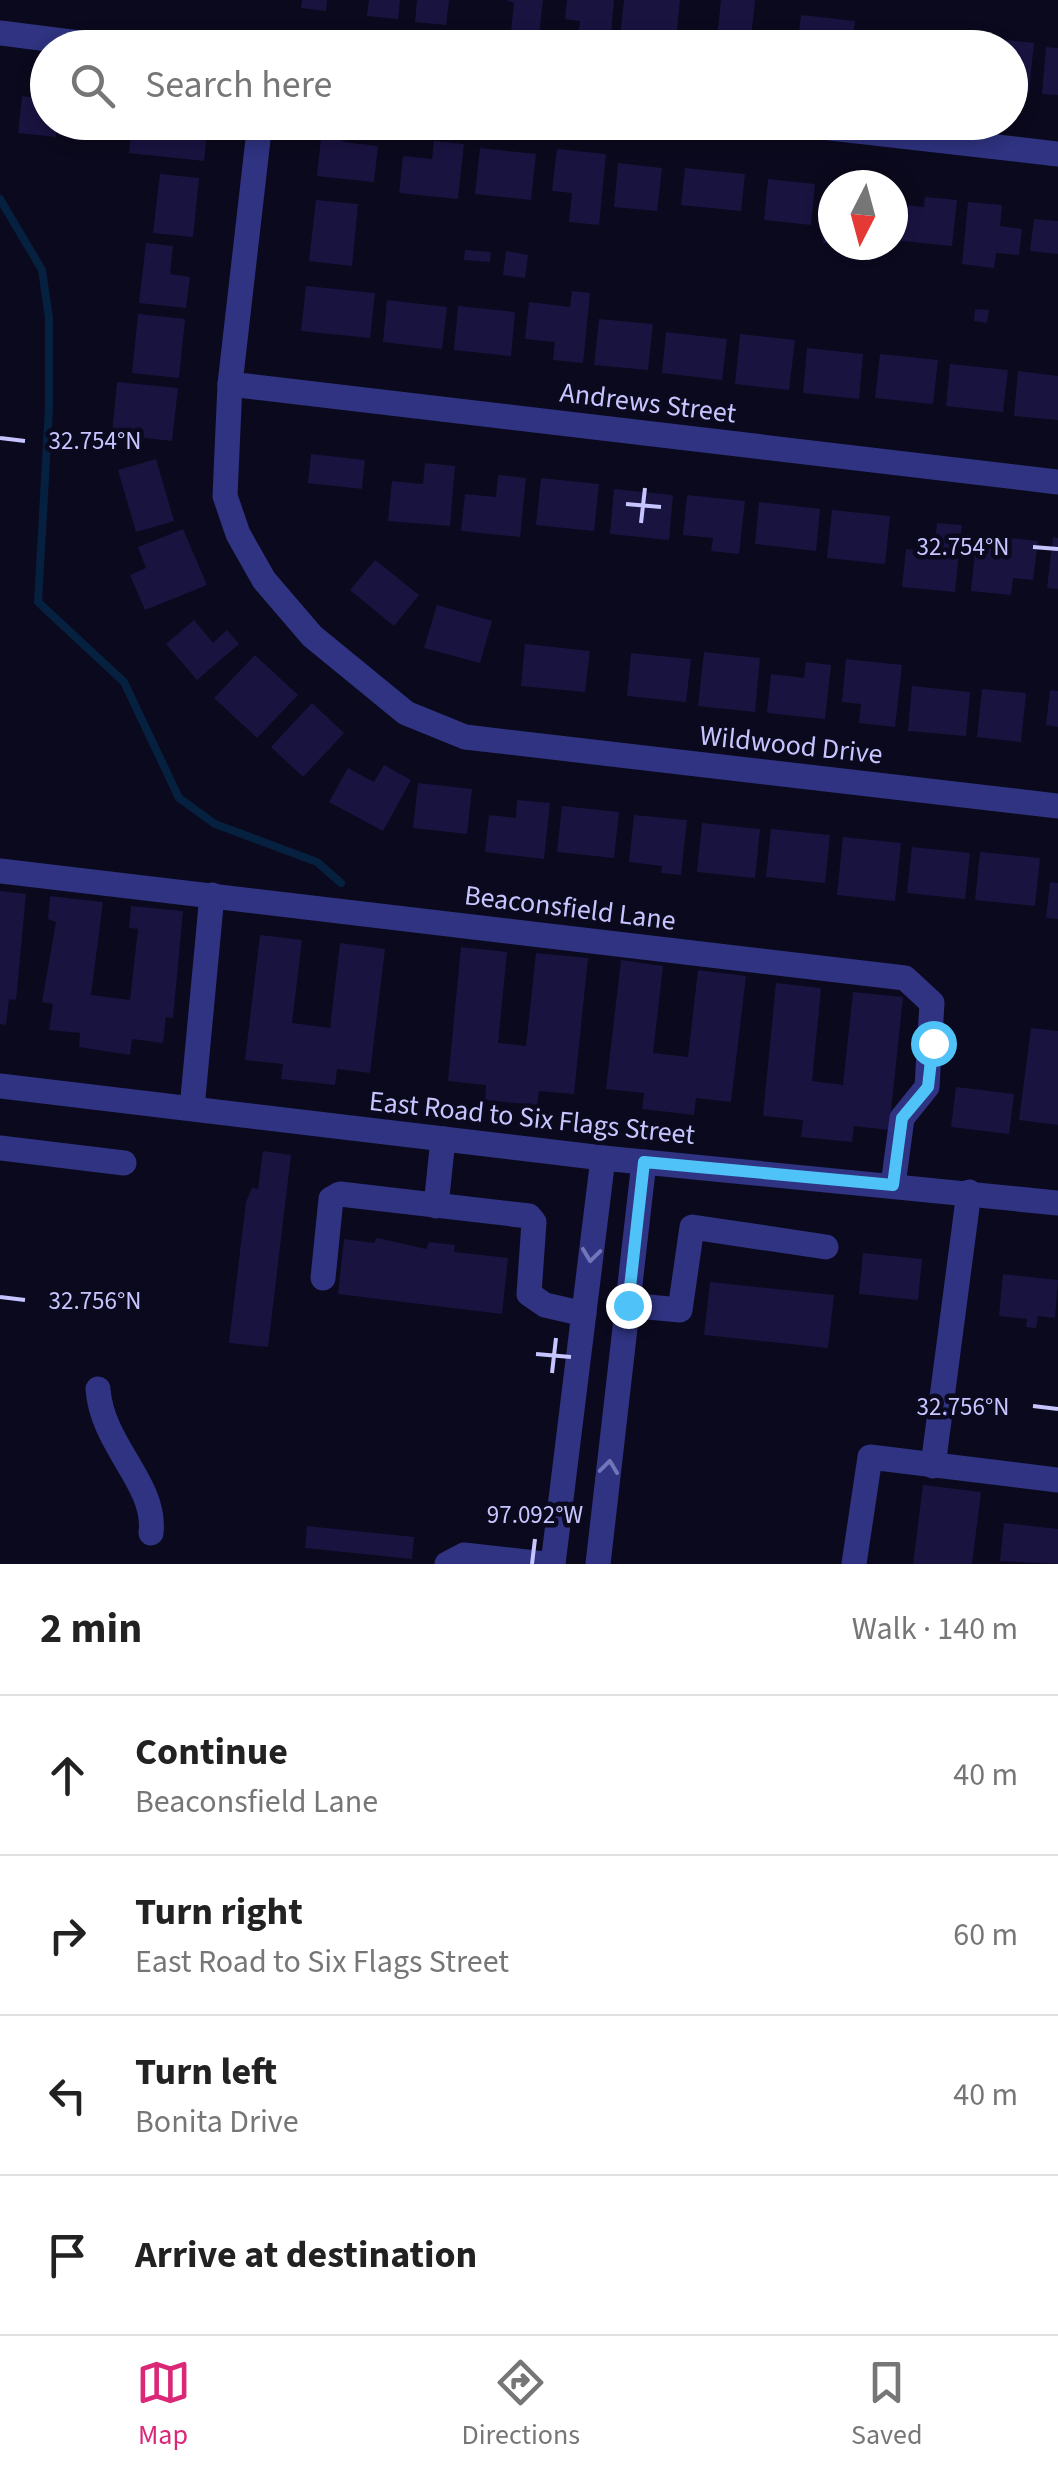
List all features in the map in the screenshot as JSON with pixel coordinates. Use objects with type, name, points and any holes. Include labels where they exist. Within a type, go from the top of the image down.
[{"type":"street","points":[[0,33],[30,37]]},
{"type":"street","name":"Wildwood Drive","points":[[258,140],[230,384],[225,496],[238,534],[264,580],[312,636],[406,713],[465,736],[1058,806]]},
{"type":"street","points":[[936,140],[1058,154]]},
{"type":"street","name":"Andrews Street","points":[[230,384],[1058,482]]},
{"type":"street","name":"Beaconsfield Lane","points":[[0,872],[905,978],[932,1003],[928,1087],[902,1118],[893,1185]]},
{"type":"street","points":[[192,1108],[212,895]]},
{"type":"street","name":"East Road to Six Flags Street","points":[[0,1086],[602,1158],[1058,1203]]},
{"type":"street","points":[[436,1206],[443,1139]]},
{"type":"street","points":[[0,1148],[124,1163]]},
{"type":"street","points":[[446,1564],[464,1556],[549,1564],[602,1158]]},
{"type":"street","points":[[598,1564],[644,1162]]},
{"type":"street","points":[[933,1466],[969,1192]]},
{"type":"street","points":[[323,1278],[334,1196],[533,1218],[529,1294],[545,1305],[584,1314]]},
{"type":"street","points":[[628,1305],[680,1310],[692,1228],[826,1247]]},
{"type":"street","points":[[98,1388],[102,1421],[152,1512],[151,1533]]},
{"type":"street","points":[[854,1564],[870,1457],[1058,1480]]},
{"type":"building","points":[[302,0],[327,0],[326,11],[301,8]]},
{"type":"building","points":[[369,0],[400,0],[398,19],[367,16]]},
{"type":"building","points":[[417,0],[449,0],[446,25],[415,22]]},
{"type":"building","points":[[506,0],[543,0],[540,30],[511,30],[514,3]]},
{"type":"building","points":[[567,0],[614,0],[611,30],[579,30],[580,21],[565,19]]},
{"type":"building","points":[[624,0],[680,0],[677,30],[621,30]]},
{"type":"building","points":[[721,0],[755,0],[752,30],[718,30]]},
{"type":"building","points":[[801,15],[855,21],[854,30],[799,30]]},
{"type":"building","points":[[1028,42],[1034,43],[1028,91]]},
{"type":"building","points":[[1046,47],[1058,48],[1058,95],[1042,94]]},
{"type":"building","points":[[22,96],[30,97],[30,134],[18,133]]},
{"type":"building","points":[[130,140],[206,140],[204,161],[129,153]]},
{"type":"building","points":[[321,140],[378,146],[374,182],[317,176]]},
{"type":"building","points":[[434,141],[464,144],[458,199],[399,193],[403,156],[432,159]]},
{"type":"building","points":[[480,148],[536,154],[531,200],[475,194]]},
{"type":"building","points":[[557,149],[606,154],[599,225],[569,222],[572,193],[552,191]]},
{"type":"building","points":[[618,163],[662,168],[657,211],[614,207]]},
{"type":"building","points":[[685,168],[745,174],[741,211],[681,205]]},
{"type":"building","points":[[160,174],[199,178],[193,237],[153,233]]},
{"type":"building","points":[[768,179],[815,184],[811,225],[764,220]]},
{"type":"building","points":[[925,197],[957,200],[952,246],[908,242],[908,205],[924,207]]},
{"type":"building","points":[[316,200],[358,204],[352,266],[309,261]]},
{"type":"building","points":[[968,202],[1002,205],[1000,226],[1022,229],[1019,255],[996,253],[994,268],[962,264]]},
{"type":"building","points":[[1034,219],[1058,221],[1058,254],[1030,251]]},
{"type":"building","points":[[146,243],[173,246],[170,274],[190,277],[186,308],[139,303]]},
{"type":"building","points":[[465,250],[491,252],[490,262],[464,260]]},
{"type":"building","points":[[506,251],[528,255],[525,278],[503,275]]},
{"type":"building","points":[[306,286],[375,293],[370,338],[301,331]]},
{"type":"building","points":[[572,291],[590,293],[583,363],[553,360],[555,342],[525,339],[529,302],[570,307]]},
{"type":"building","points":[[387,300],[447,307],[442,349],[383,342]]},
{"type":"building","points":[[458,306],[515,312],[511,356],[454,350]]},
{"type":"building","points":[[975,309],[989,310],[987,323],[974,321]]},
{"type":"building","points":[[138,314],[185,319],[179,378],[132,373]]},
{"type":"building","points":[[599,319],[653,324],[648,370],[594,365]]},
{"type":"building","points":[[666,332],[727,339],[722,380],[662,373]]},
{"type":"building","points":[[740,334],[795,340],[789,390],[735,384]]},
{"type":"building","points":[[807,348],[863,354],[859,399],[803,393]]},
{"type":"building","points":[[880,354],[938,360],[933,404],[875,398]]},
{"type":"building","points":[[950,364],[1008,370],[1003,412],[946,406]]},
{"type":"building","points":[[1018,371],[1058,376],[1058,420],[1014,416]]},
{"type":"building","points":[[117,382],[178,388],[172,441],[112,434]]},
{"type":"building","points":[[311,454],[365,460],[362,489],[308,483]]},
{"type":"building","points":[[156,459],[174,521],[136,532],[118,470]]},
{"type":"building","points":[[425,463],[455,466],[450,526],[388,521],[392,481],[423,484]]},
{"type":"building","points":[[498,475],[526,478],[520,537],[461,531],[465,494],[496,497]]},
{"type":"building","points":[[541,478],[599,484],[594,531],[536,525]]},
{"type":"building","points":[[614,489],[673,495],[669,540],[610,534]]},
{"type":"building","points":[[687,495],[745,501],[739,554],[711,551],[713,538],[683,535]]},
{"type":"building","points":[[759,502],[820,509],[816,551],[755,544]]},
{"type":"building","points":[[832,510],[890,516],[885,564],[827,558]]},
{"type":"building","points":[[937,523],[962,525],[955,592],[902,587],[906,549],[934,552]]},
{"type":"building","points":[[183,529],[207,585],[145,610],[130,575],[146,568],[138,547]]},
{"type":"building","points":[[977,534],[1038,541],[1033,580],[1013,578],[1011,595],[971,591]]},
{"type":"building","points":[[1053,537],[1058,538],[1058,589],[1047,588]]},
{"type":"building","points":[[375,560],[419,595],[394,626],[350,590]]},
{"type":"building","points":[[437,605],[492,621],[480,663],[424,648]]},
{"type":"building","points":[[194,620],[213,643],[227,630],[239,644],[197,680],[166,644]]},
{"type":"building","points":[[525,644],[590,651],[585,692],[521,686]]},
{"type":"building","points":[[704,652],[760,658],[755,712],[698,706]]},
{"type":"building","points":[[631,653],[691,659],[686,702],[627,696]]},
{"type":"building","points":[[255,655],[298,695],[257,738],[214,698]]},
{"type":"building","points":[[846,659],[902,665],[895,727],[859,723],[861,704],[842,702]]},
{"type":"building","points":[[806,662],[831,665],[825,719],[767,713],[771,674],[804,678]]},
{"type":"building","points":[[912,686],[970,692],[966,736],[908,731]]},
{"type":"building","points":[[982,689],[1026,693],[1021,742],[977,737]]},
{"type":"building","points":[[1050,690],[1058,691],[1058,727],[1046,725]]},
{"type":"building","points":[[312,703],[344,733],[303,777],[271,747]]},
{"type":"building","points":[[384,765],[411,780],[383,831],[329,802],[348,768],[374,782]]},
{"type":"building","points":[[418,783],[472,789],[467,834],[413,828]]},
{"type":"building","points":[[517,800],[550,803],[544,859],[485,852],[489,815],[516,818]]},
{"type":"building","points":[[562,806],[619,812],[614,858],[557,852]]},
{"type":"building","points":[[634,815],[687,820],[681,875],[661,873],[662,866],[629,862]]},
{"type":"building","points":[[702,823],[760,829],[755,878],[697,872]]},
{"type":"building","points":[[771,829],[830,835],[825,883],[766,877]]},
{"type":"building","points":[[843,837],[901,843],[895,901],[837,895]]},
{"type":"building","points":[[912,847],[970,853],[965,899],[907,893]]},
{"type":"building","points":[[980,852],[1040,858],[1035,906],[975,900]]},
{"type":"building","points":[[1050,882],[1058,883],[1058,919],[1046,918]]},
{"type":"building","points":[[0,891],[26,894],[16,1000],[9,999],[6,1025],[0,1024]]},
{"type":"building","points":[[50,896],[103,902],[91,995],[130,1000],[138,929],[129,928],[131,906],[183,911],[173,1018],[166,1017],[163,1043],[132,1039],[130,1055],[79,1047],[80,1033],[49,1030],[53,1004],[42,1002],[56,922],[48,919]]},
{"type":"building","points":[[260,935],[302,940],[292,1023],[330,1028],[340,943],[385,949],[370,1073],[337,1069],[335,1085],[281,1079],[283,1064],[245,1060]]},
{"type":"building","points":[[461,947],[507,952],[498,1043],[526,1046],[536,953],[588,958],[574,1094],[539,1091],[537,1105],[485,1100],[486,1085],[448,1081]]},
{"type":"building","points":[[621,960],[663,966],[653,1053],[688,1057],[698,970],[746,976],[731,1102],[696,1098],[694,1115],[642,1109],[644,1093],[606,1089]]},
{"type":"building","points":[[776,983],[821,988],[812,1081],[843,1085],[853,992],[903,997],[889,1130],[854,1126],[852,1142],[801,1137],[803,1120],[763,1116]]},
{"type":"building","points":[[1031,1028],[1058,1031],[1058,1125],[1019,1120]]},
{"type":"building","points":[[956,1087],[1014,1094],[1009,1134],[951,1127]]},
{"type":"building","points":[[263,1151],[291,1155],[268,1347],[229,1343],[246,1202],[252,1188],[258,1189]]},
{"type":"building","points":[[377,1238],[426,1249],[429,1242],[455,1245],[454,1252],[508,1258],[502,1314],[338,1294],[344,1239],[374,1243]]},
{"type":"building","points":[[863,1253],[922,1259],[918,1300],[859,1294]]},
{"type":"building","points":[[1003,1274],[1058,1280],[1055,1318],[1038,1316],[1036,1328],[1026,1327],[1027,1319],[999,1316]]},
{"type":"building","points":[[710,1282],[834,1295],[828,1348],[704,1335]]},
{"type":"building","points":[[923,1485],[981,1492],[972,1564],[913,1564]]},
{"type":"building","points":[[1004,1523],[1058,1529],[1058,1564],[1000,1561]]},
{"type":"building","points":[[307,1526],[414,1537],[412,1559],[305,1548]]},
{"type":"waterway","points":[[0,199],[42,270],[49,318],[49,408],[38,602],[124,682],[179,798],[215,824],[317,862],[341,883]]},
{"type":"route","points":[[628,1305],[644,1162],[893,1185],[902,1118],[928,1087],[933,1043]]}]
